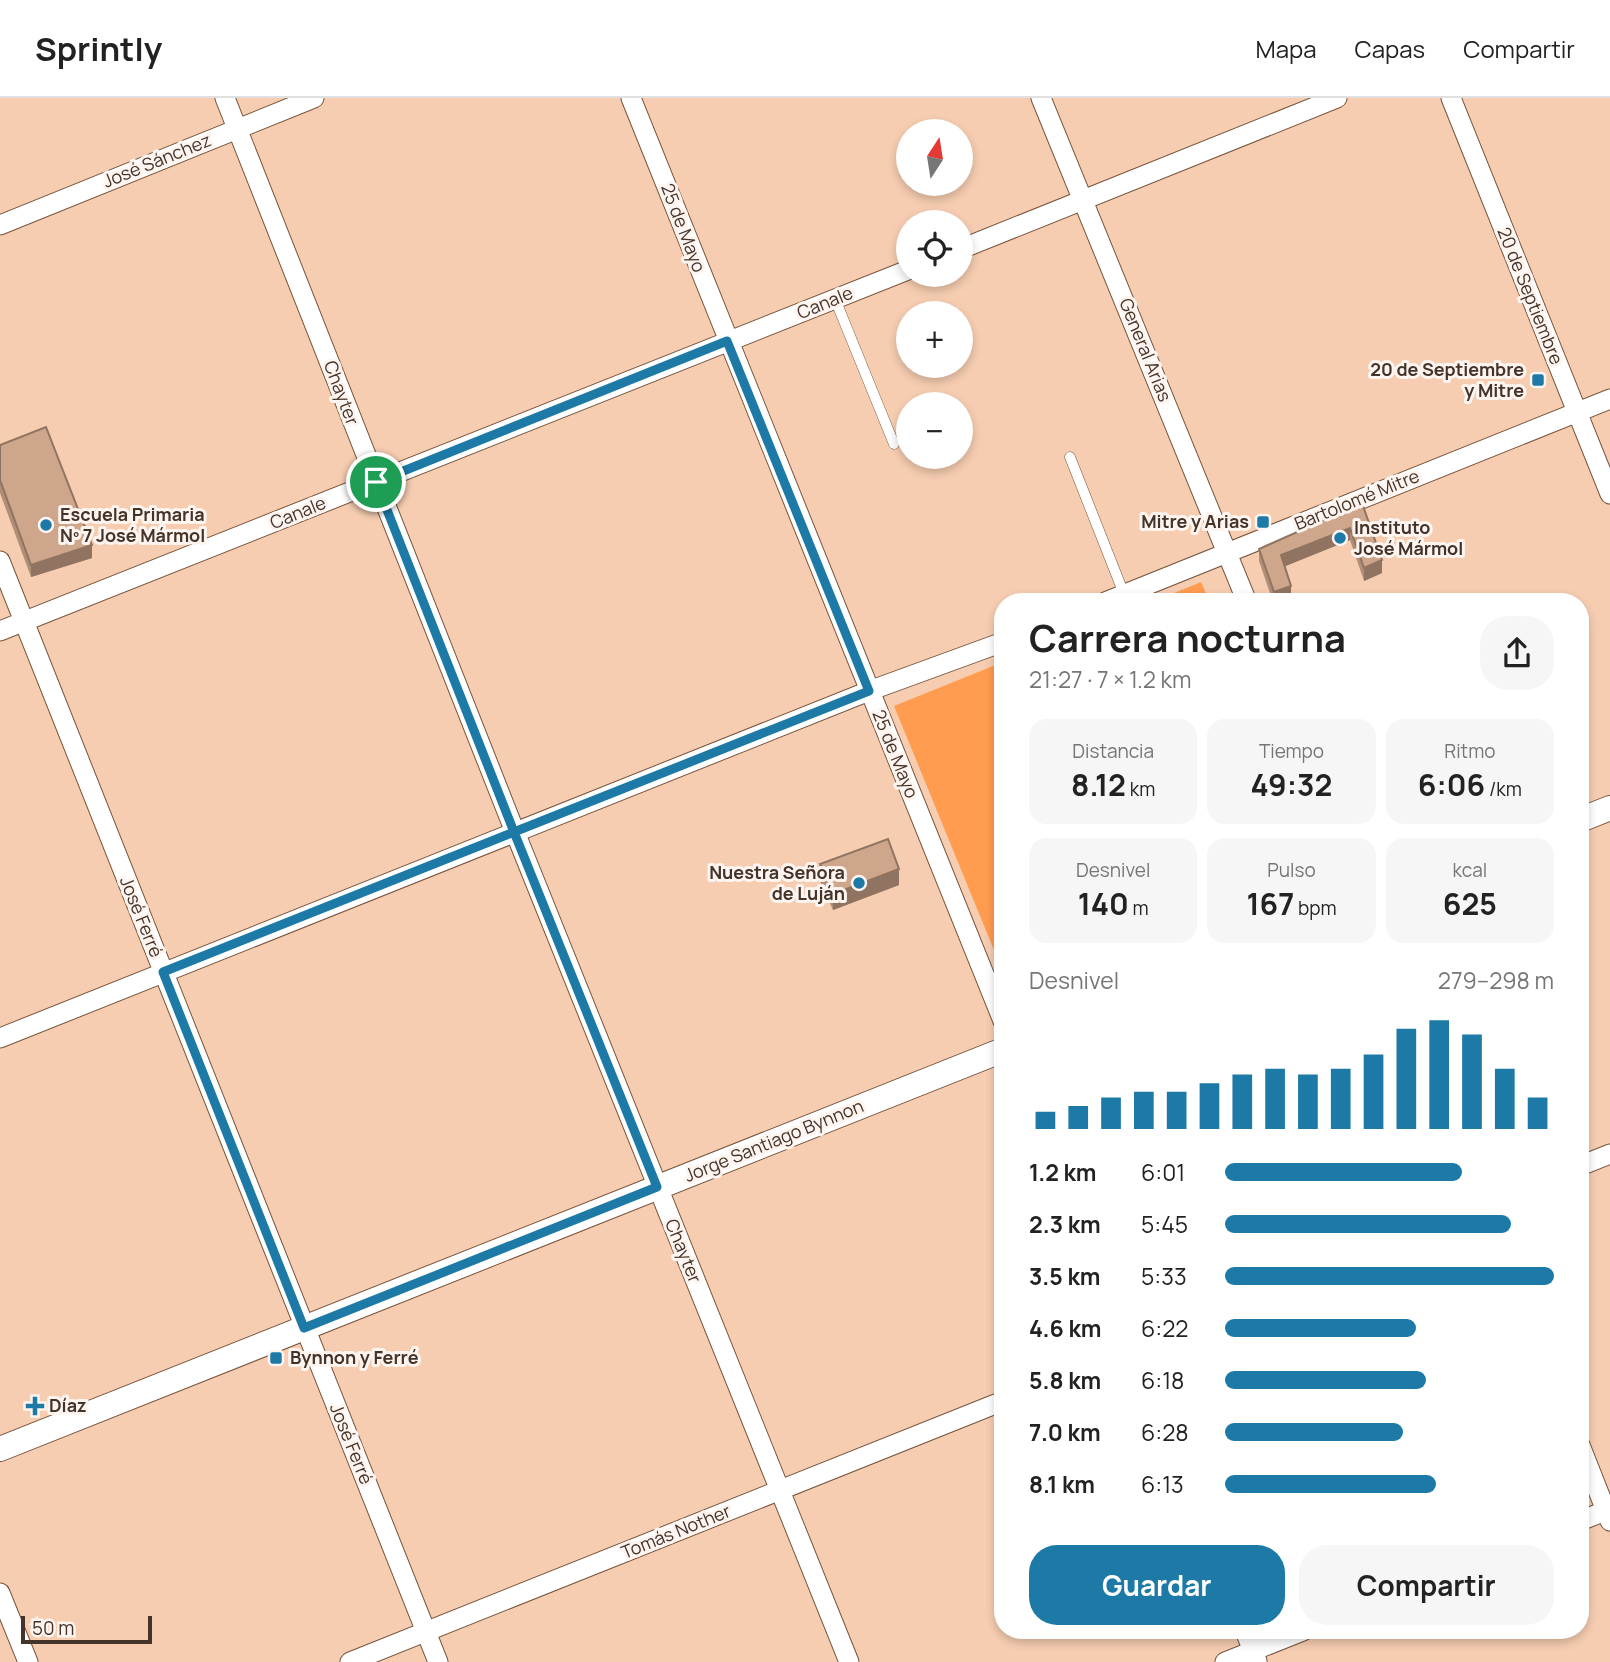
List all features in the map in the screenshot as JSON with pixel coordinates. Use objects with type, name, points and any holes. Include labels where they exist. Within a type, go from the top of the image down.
[{"type":"street","name":"Chayter","points":[[225,98],[514,832],[849,1662]]},
{"type":"street","name":"José Sánchez","points":[[0,225],[314,98]]},
{"type":"street","name":"25 de Mayo","points":[[632,98],[727,341],[994,998]]},
{"type":"street","name":"General Arias","points":[[1041,98],[1244,593]]},
{"type":"street","points":[[973,244],[1337,98]]},
{"type":"street","name":"20 de Septiembre","points":[[1451,98],[1610,494]]},
{"type":"street","name":"Canale","points":[[0,631],[896,275]]},
{"type":"street","name":"Bartolomé Mitre","points":[[1126,593],[1610,399]]},
{"type":"street","name":"José Ferré","points":[[0,561],[438,1662]]},
{"type":"street","points":[[0,1038],[869,691],[994,645]]},
{"type":"street","points":[[1589,816],[1610,808]]},
{"type":"street","name":"Jorge Santiago Bynnon","points":[[0,1450],[994,1054]]},
{"type":"street","points":[[1589,1162],[1610,1154]]},
{"type":"street","name":"Tomás Nother","points":[[350,1662],[994,1405]]},
{"type":"street","points":[[1589,1466],[1609,1514],[1589,1519]]},
{"type":"street","points":[[0,1593],[28,1662]]},
{"type":"street","points":[[1248,1639],[1255,1656]]},
{"type":"street","points":[[1226,1662],[1255,1656],[1288,1639]]},
{"type":"lane","points":[[835,299],[894,444]]},
{"type":"lane","points":[[1070,457],[1124,593]]},
{"type":"shaded area","points":[[1201,582],[1206,593],[1174,593]]},
{"type":"shaded area","points":[[994,666],[994,950],[894,706]]},
{"type":"building","name":"Escuela Primaria Nº 7 José Mármol","points":[[46,427],[92,545],[31,565],[0,480],[0,445]]},
{"type":"building","points":[[1362,503],[1382,560],[1364,568],[1350,528],[1281,555],[1291,586],[1274,592],[1259,549]]},
{"type":"building","points":[[888,839],[899,869],[833,894],[820,864]]},
{"type":"place","name":"20 de Septiembre y Mitre","points":[[1538,380]]},
{"type":"place","name":"Mitre y Arias","points":[[1263,522]]},
{"type":"place","name":"Escuela Primaria Nº 7 José Mármol","points":[[46,525]]},
{"type":"place","name":"Instituto José Mármol","points":[[1340,538]]},
{"type":"place","name":"Nuestra Señora de Luján","points":[[859,883]]},
{"type":"place","name":"Bynnon y Ferré","points":[[276,1358]]},
{"type":"place","name":"Díaz","points":[[35,1406]]},
{"type":"route","points":[[376,482],[514,832],[163,972],[304,1328],[657,1187],[514,832],[869,691],[727,341],[376,482]]}]
